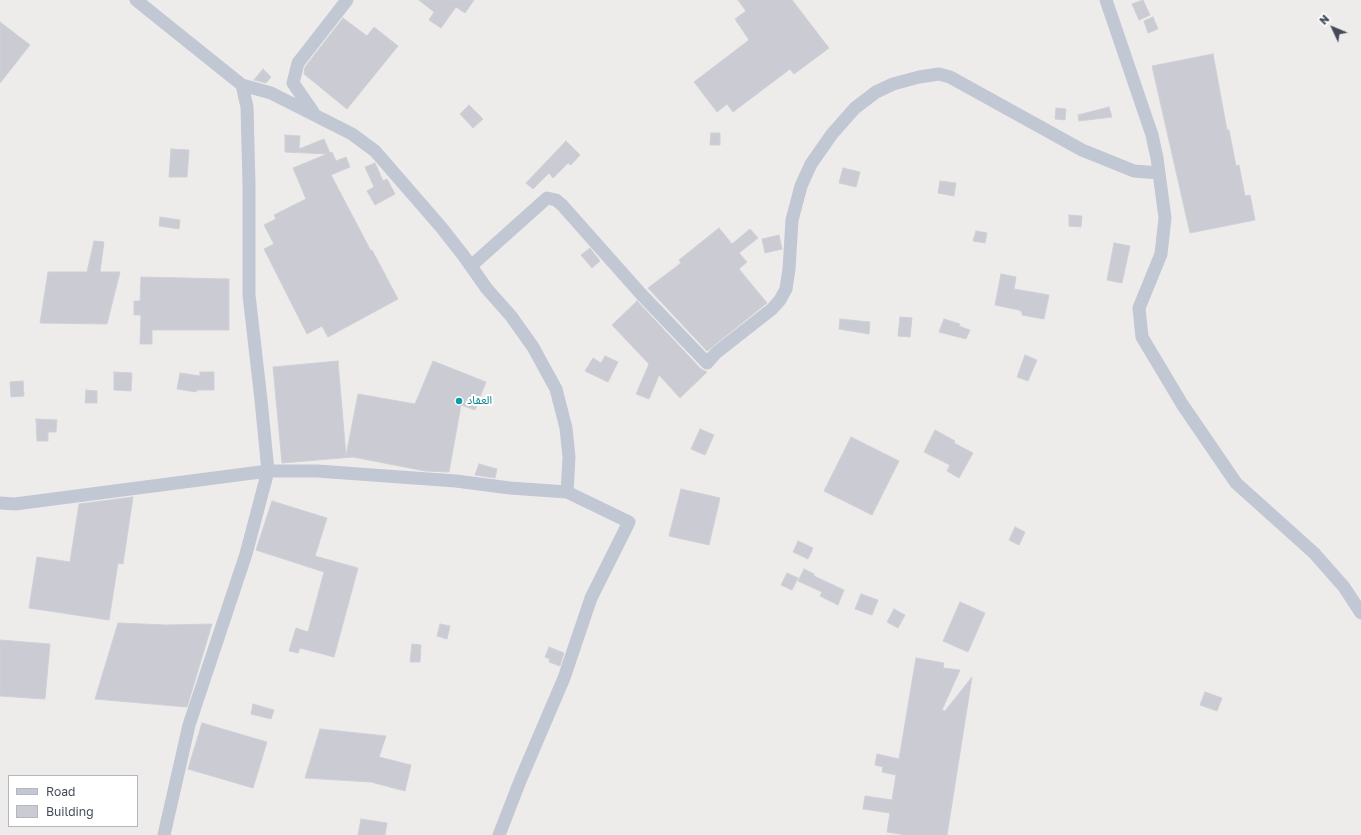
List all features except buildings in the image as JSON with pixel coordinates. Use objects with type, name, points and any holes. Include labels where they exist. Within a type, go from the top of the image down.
[{"type":"street","points":[[136,0],[242,85],[271,93],[352,134],[375,150],[441,226],[487,289],[511,316],[533,347],[556,389],[566,428],[569,457],[567,492]]},
{"type":"street","points":[[315,115],[293,83],[298,63],[347,0]]},
{"type":"street","points":[[1106,0],[1152,135],[1165,218],[1161,254],[1139,308],[1142,337],[1182,404],[1236,483],[1314,553],[1344,586],[1361,613]]},
{"type":"street","points":[[471,266],[547,198],[556,200],[641,294],[707,363],[716,353],[772,309],[780,300],[786,289],[788,276],[792,220],[801,186],[811,164],[832,134],[854,108],[876,92],[893,84],[919,77],[939,74],[950,77],[1082,150],[1134,171],[1159,173]]},
{"type":"street","points":[[164,835],[189,725],[246,554],[268,471],[262,400],[249,295],[249,184],[246,107],[242,85]]},
{"type":"street","points":[[0,503],[15,504],[268,471],[317,471],[456,480],[510,488],[567,492],[629,522],[591,598],[564,678],[520,781],[499,835]]},
{"type":"place","name":"العقاد","points":[[459,401]]}]
